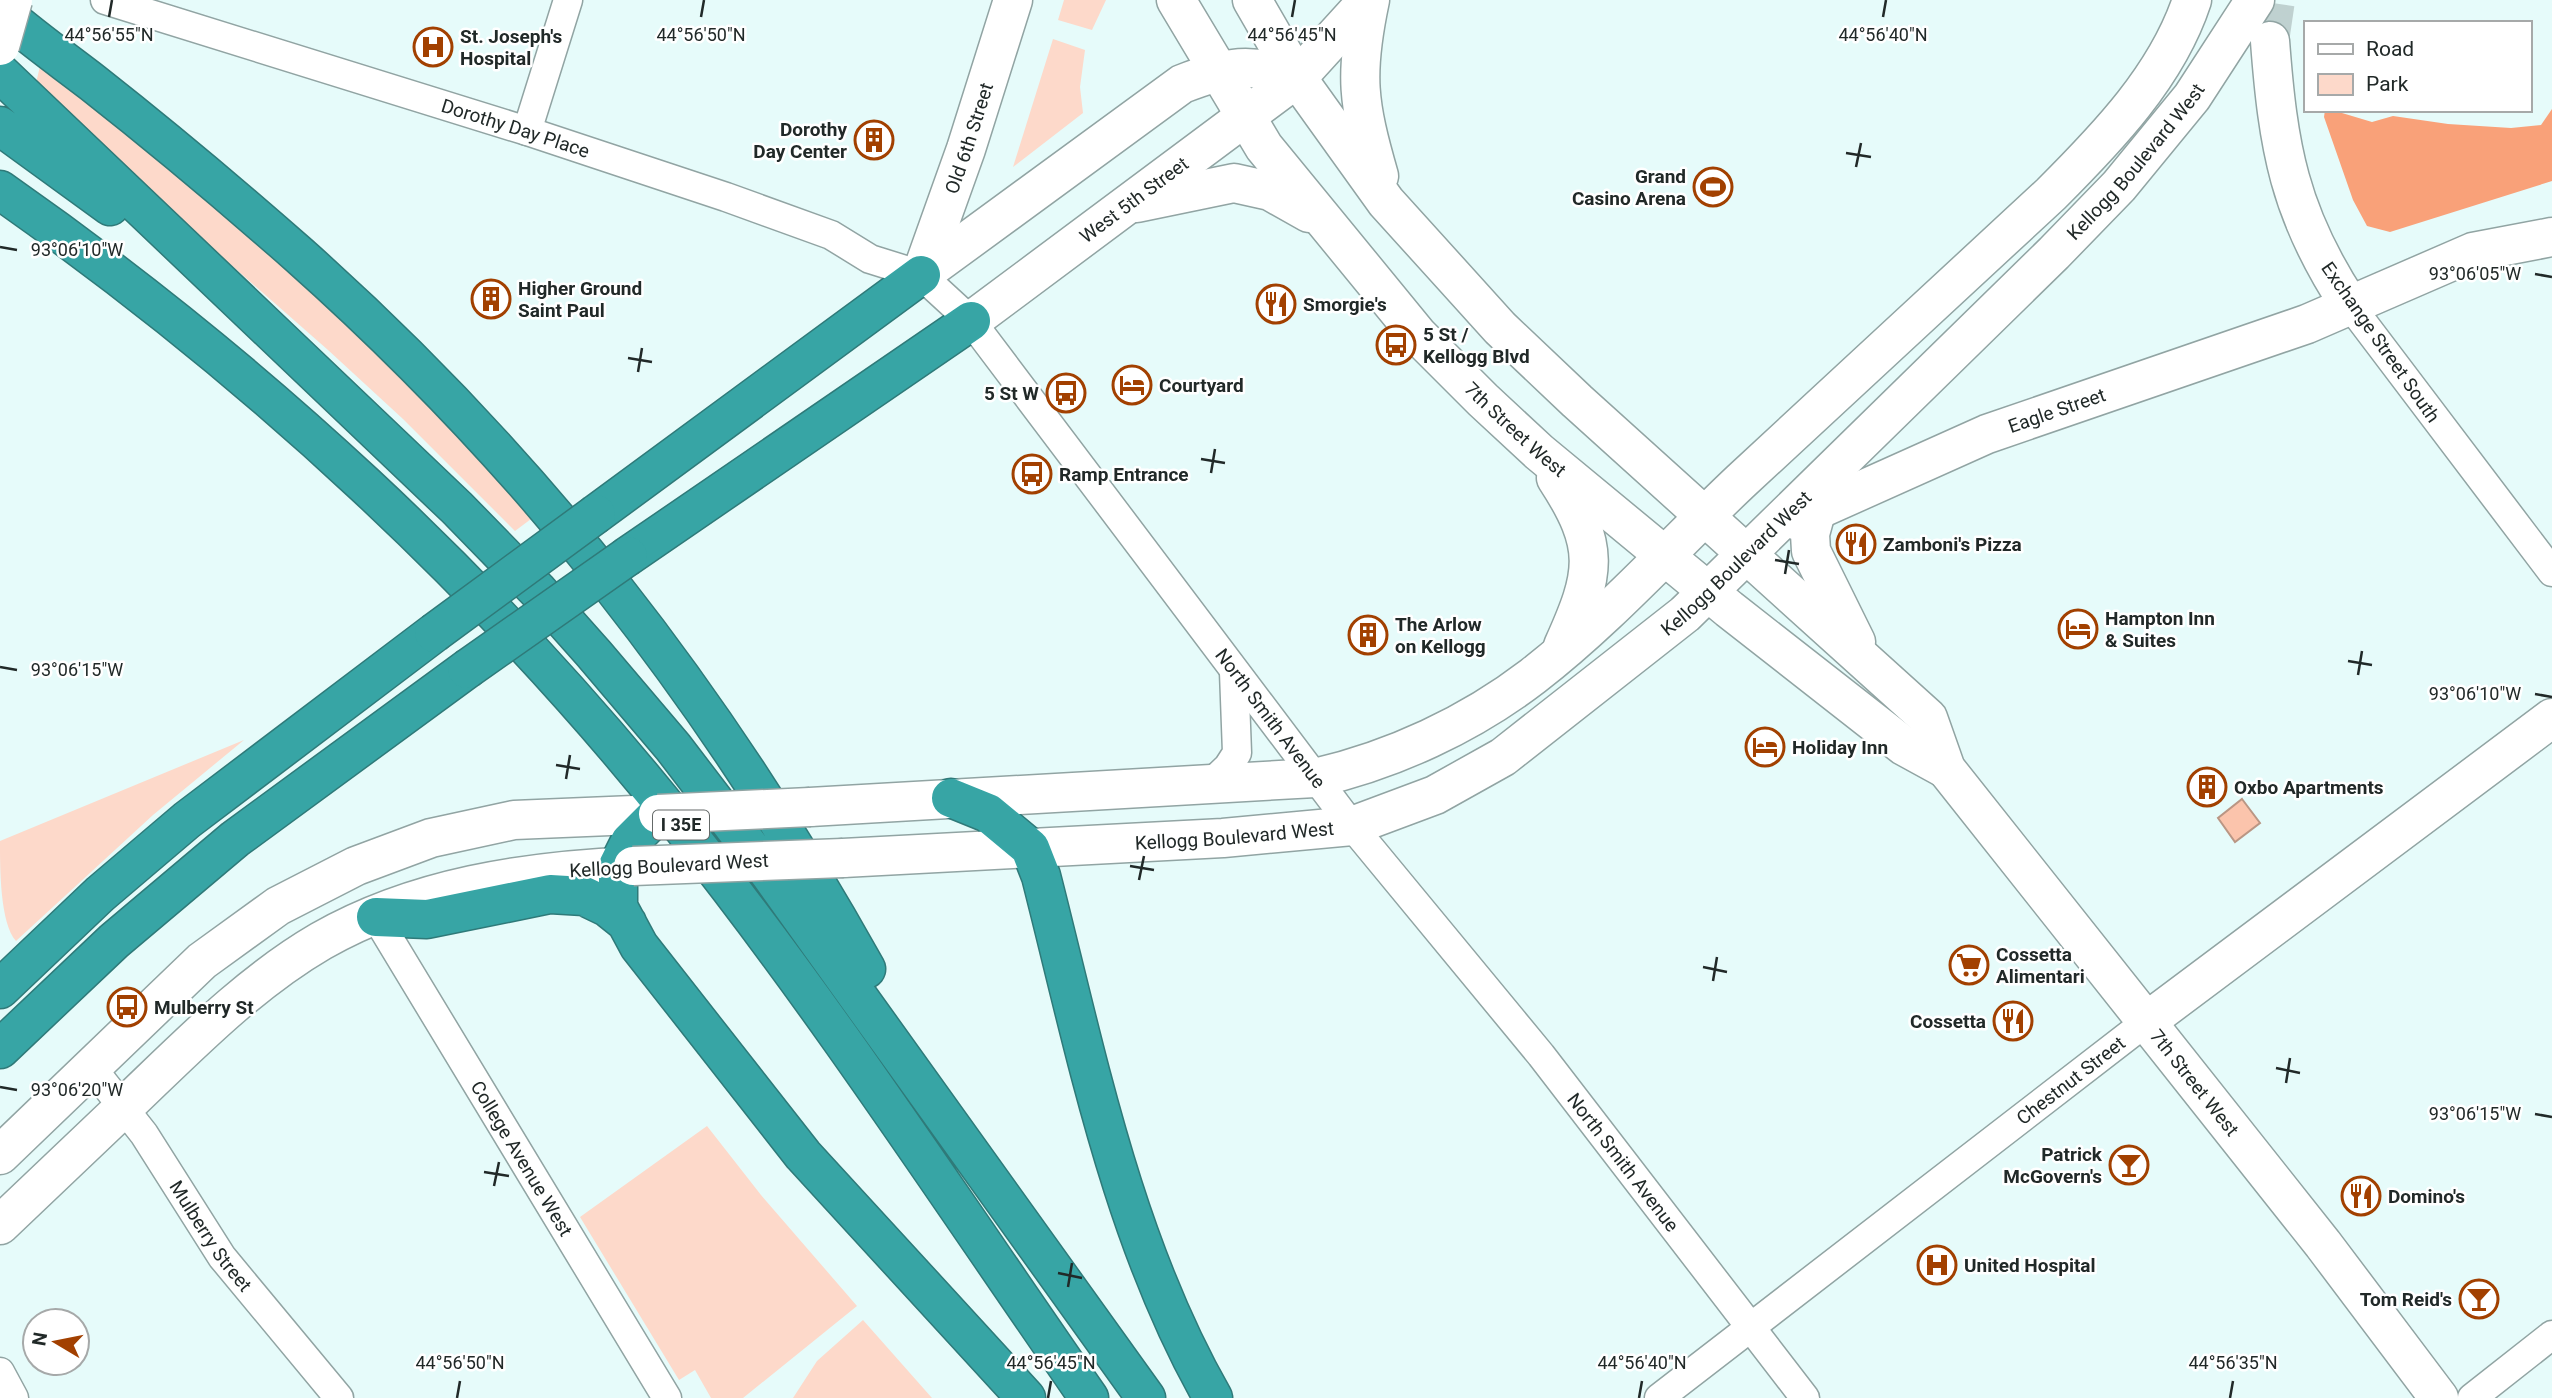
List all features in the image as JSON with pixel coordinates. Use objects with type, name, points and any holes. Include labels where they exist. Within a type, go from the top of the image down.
[{"type":"highway","points":[[0,10],[184,157],[307,263],[436,386],[548,507],[645,626],[756,785],[804,860],[962,1138]]},
{"type":"highway","points":[[0,74],[297,358]]},
{"type":"highway","name":"I 35E","points":[[0,126],[153,240],[297,358],[457,508],[538,591],[635,701],[762,863],[962,1138],[1146,1398]]},
{"type":"highway","name":"I 35E","points":[[0,190],[186,327],[351,473],[474,592],[594,722],[682,826],[873,1087],[1089,1398]]},
{"type":"highway","points":[[0,218],[186,327]]},
{"type":"highway","points":[[0,989],[100,894],[240,777],[921,275]]},
{"type":"highway","points":[[0,1049],[114,941],[235,839],[467,669],[971,321]]},
{"type":"highway","points":[[951,798],[988,813],[1030,848],[1041,876],[1105,1122],[1137,1223],[1174,1319],[1213,1398]]},
{"type":"highway","points":[[659,814],[631,842],[625,861],[618,907],[639,946],[803,1155],[1026,1398]]},
{"type":"highway","points":[[376,917],[427,919],[550,894],[584,896],[607,907],[627,923]]},
{"type":"main road","points":[[0,46],[13,0]]},
{"type":"main road","name":"Old 6th Street","points":[[921,275],[966,149],[1013,0]]},
{"type":"main road","name":"7th Street West","points":[[1176,0],[1216,71],[1264,147],[1418,335],[1539,452],[1709,593],[1903,746],[1946,769]]},
{"type":"main road","name":"7th Street West","points":[[1252,0],[1297,78],[1386,202],[1500,328],[1703,517],[1759,543],[1864,659],[1928,718],[1946,769],[2440,1398]]},
{"type":"main road","points":[[1369,0],[1362,37],[1359,95],[1386,202]]},
{"type":"main road","name":"West 5th Street","points":[[971,321],[1297,78],[1369,0]]},
{"type":"main road","name":"Kellogg Boulevard West","points":[[92,1068],[202,961],[278,906],[356,866],[431,838],[513,820],[810,807],[1315,778],[1352,770],[1450,730],[1533,677],[1559,654],[1644,577],[1664,554],[2095,149],[2141,94],[2182,28],[2192,0]]},
{"type":"main road","name":"Kellogg Boulevard West","points":[[1821,494],[2119,186],[2192,97],[2255,0]]},
{"type":"main road","name":"Exchange Street South","points":[[2270,41],[2275,118],[2287,177],[2326,268],[2349,304]]},
{"type":"main road","points":[[921,275],[1182,84],[1216,71],[1265,67],[1297,78]]},
{"type":"main road","points":[[1131,204],[1234,183],[1270,191],[1326,222]]},
{"type":"main road","name":"Eagle Street","points":[[1759,543],[1821,494],[2307,324],[2473,252],[2552,237]]},
{"type":"main road","points":[[1539,452],[1577,510],[1587,534],[1590,553],[1589,577],[1580,608],[1559,654]]},
{"type":"main road","points":[[1821,494],[1810,534],[1811,551],[1864,659]]},
{"type":"main road","name":"Kellogg Boulevard West","points":[[0,1225],[270,974],[323,940],[435,893],[531,872],[625,861],[843,858],[1260,835],[1352,826],[1436,795],[1503,757],[1709,593],[1759,543]]},
{"type":"main road","name":"Chestnut Street","points":[[2146,1022],[2552,718]]},
{"type":"main road","points":[[0,1155],[92,1068]]},
{"type":"street","name":"Dorothy Day Place","points":[[105,0],[527,131],[726,197],[831,235],[870,258],[921,275]]},
{"type":"street","points":[[527,131],[568,0]]},
{"type":"street","name":"North Smith Avenue","points":[[921,275],[971,321],[1352,826],[1541,1055],[1805,1398]]},
{"type":"street","name":"Exchange Street South","points":[[2349,304],[2552,572]]},
{"type":"street","points":[[1208,786],[1228,767],[1237,753],[1234,672]]},
{"type":"street","name":"College Avenue West","points":[[376,917],[667,1398]]},
{"type":"street","name":"Chestnut Street","points":[[1659,1398],[2146,1022]]},
{"type":"street","name":"Mulberry Street","points":[[92,1068],[124,1107],[222,1257],[339,1398]]},
{"type":"street","points":[[2472,1398],[2552,1335]]},
{"type":"street","points":[[0,1372],[14,1398]]},
{"type":"green space","points":[[1064,0],[1106,0],[1092,30],[1058,20]]},
{"type":"green space","points":[[1053,39],[1085,50],[1080,87],[1083,113],[1013,167]]},
{"type":"green space","points":[[40,66],[119,124],[363,334],[535,516],[515,531],[403,419],[328,350],[34,92]]},
{"type":"green space","points":[[244,740],[153,815],[16,941],[4,909],[0,841]]},
{"type":"green space","points":[[707,1126],[761,1195],[857,1306],[743,1398],[711,1398],[695,1370],[679,1380],[580,1217]]},
{"type":"green space","points":[[863,1320],[932,1398],[793,1398],[817,1361]]},
{"type":"shaded area","points":[[2552,109],[2552,181],[2390,232],[2367,226],[2353,200],[2324,117],[2325,112],[2339,112],[2372,122],[2393,116],[2448,124],[2511,128],[2541,125]]},
{"type":"shaded area","points":[[2242,799],[2260,823],[2235,842],[2218,818]]},
{"type":"tunnel","points":[[2270,41],[2276,0]]},
{"type":"place","name":"St. Joseph's Hospital","points":[[433,47]]},
{"type":"place","name":"Dorothy Day Center","points":[[874,140]]},
{"type":"place","name":"Grand Casino Arena","points":[[1713,187]]},
{"type":"place","name":"Higher Ground Saint Paul","points":[[491,299]]},
{"type":"place","name":"Smorgie's","points":[[1276,304]]},
{"type":"place","name":"5 St / Kellogg Blvd","points":[[1396,345]]},
{"type":"place","name":"Courtyard","points":[[1132,385]]},
{"type":"place","name":"5 St W","points":[[1066,393]]},
{"type":"place","name":"Ramp Entrance","points":[[1032,474]]},
{"type":"place","name":"Zamboni's Pizza","points":[[1856,544]]},
{"type":"place","name":"Hampton Inn & Suites","points":[[2078,629]]},
{"type":"place","name":"The Arlow on Kellogg","points":[[1368,635]]},
{"type":"place","name":"Holiday Inn","points":[[1765,747]]},
{"type":"place","name":"Oxbo Apartments","points":[[2207,787]]},
{"type":"place","name":"Cossetta Alimentari","points":[[1969,965]]},
{"type":"place","name":"Mulberry St","points":[[127,1007]]},
{"type":"place","name":"Cossetta","points":[[2013,1021]]},
{"type":"place","name":"Patrick McGovern's","points":[[2129,1165]]},
{"type":"place","name":"Domino's","points":[[2361,1196]]},
{"type":"place","name":"United Hospital","points":[[1937,1265]]},
{"type":"place","name":"Tom Reid's","points":[[2479,1299]]}]
